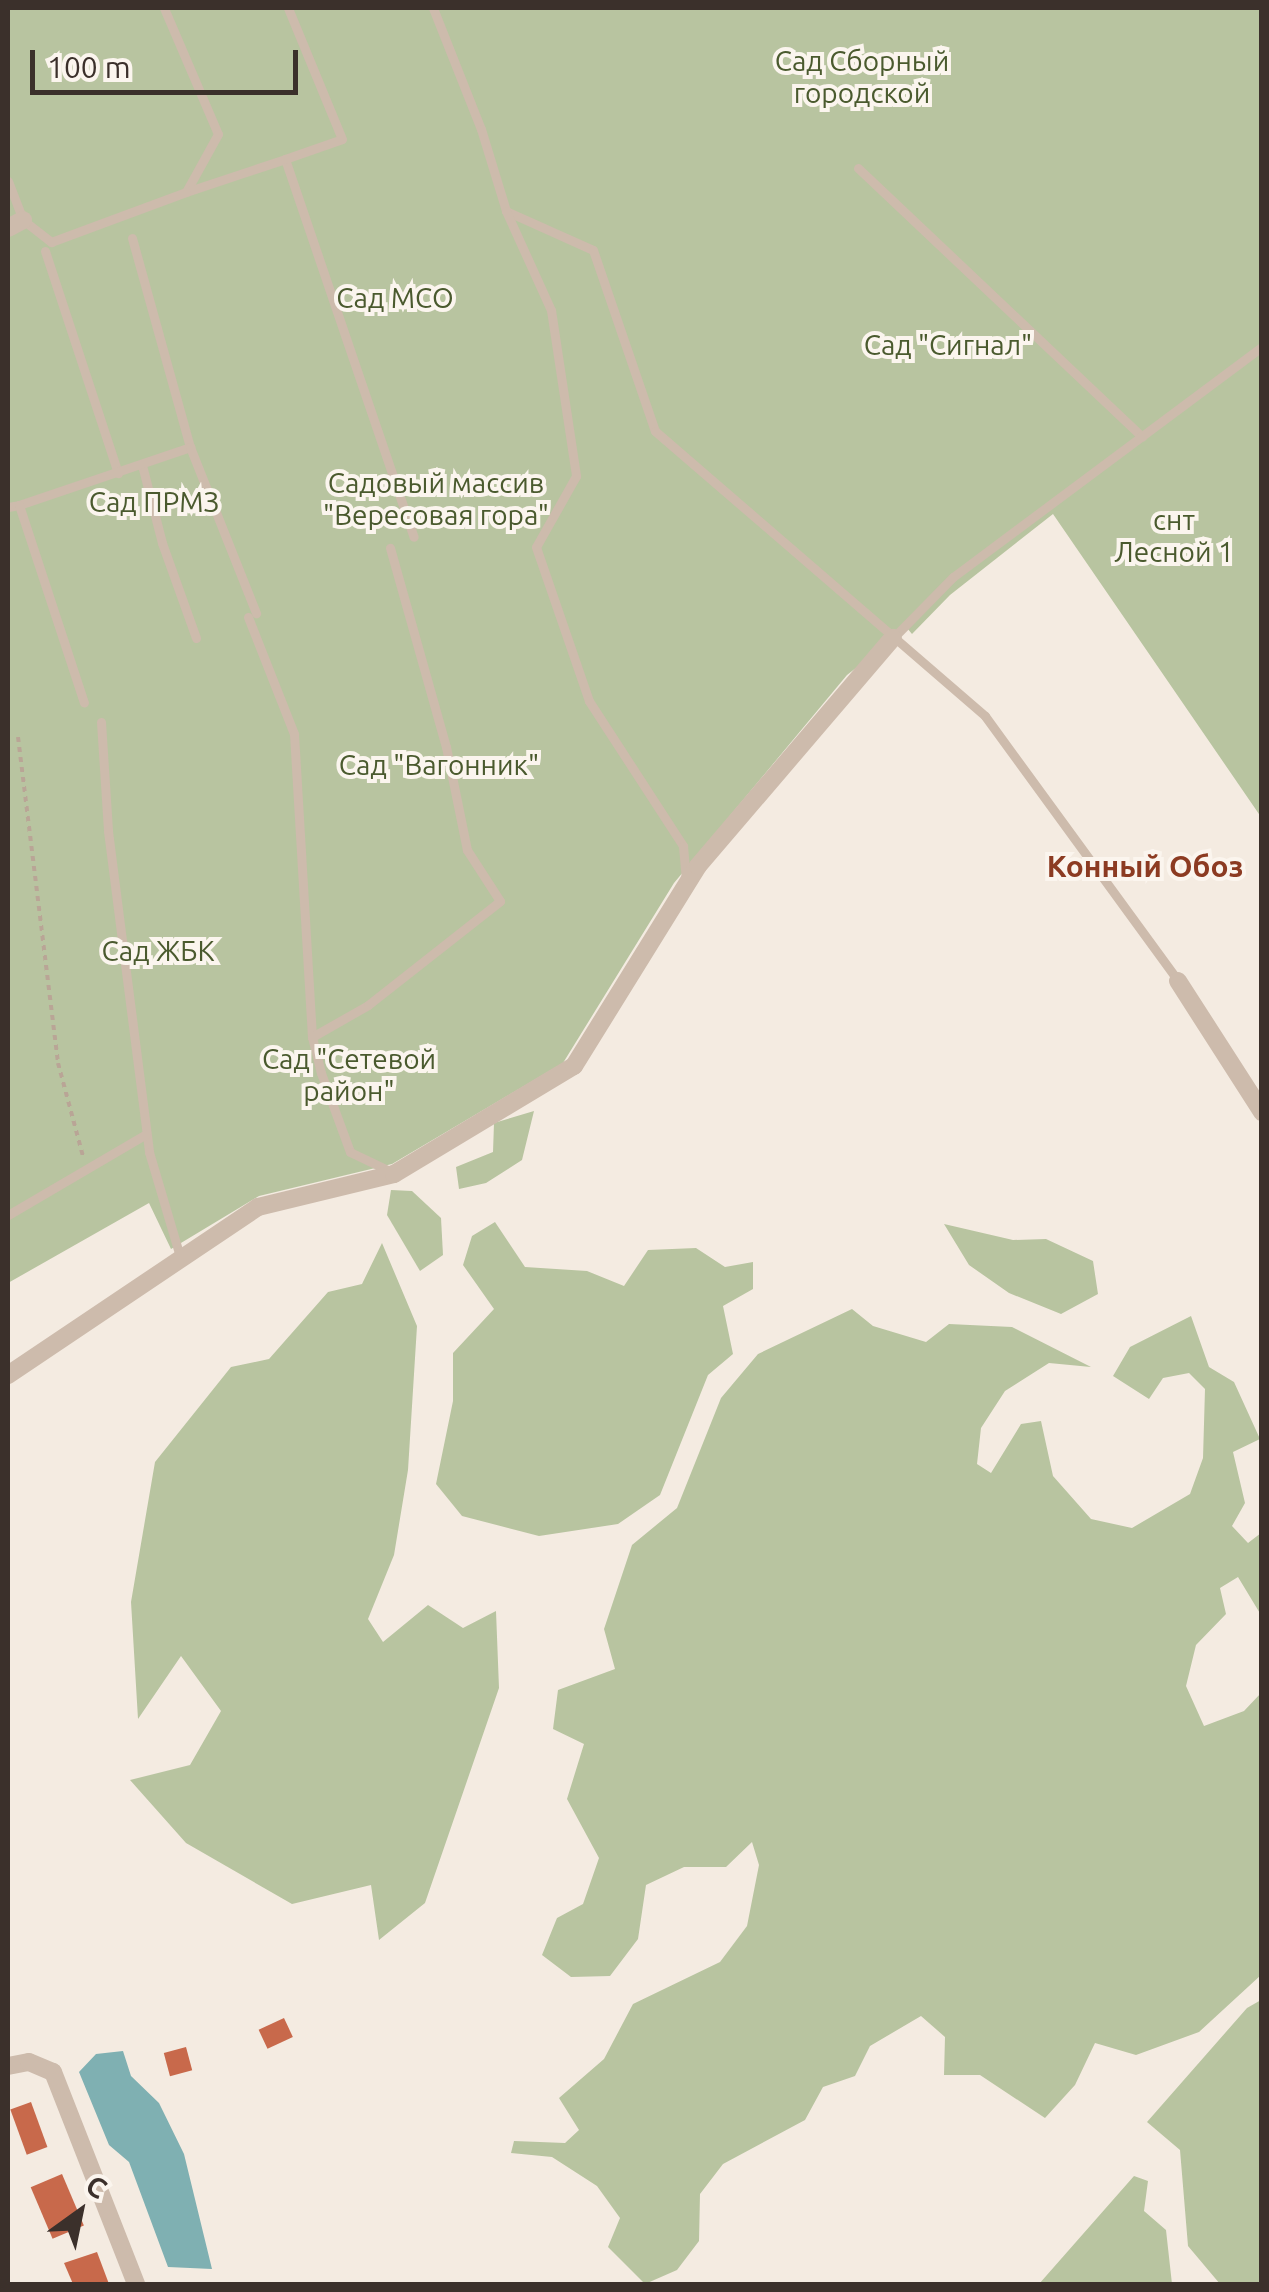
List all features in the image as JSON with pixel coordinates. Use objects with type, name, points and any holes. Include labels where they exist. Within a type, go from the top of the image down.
[{"type":"street","points":[[8,1374],[258,1207],[394,1174],[574,1066],[686,884],[894,638]]},
{"type":"street","points":[[1178,980],[1262,1112]]},
{"type":"street","points":[[8,2066],[29,2062],[53,2072],[136,2284]]},
{"type":"lane","points":[[164,8],[218,134],[186,192]]},
{"type":"lane","points":[[8,181],[15,224],[51,242],[342,138],[288,8]]},
{"type":"lane","points":[[433,8],[481,130],[506,211],[550,310],[576,476],[536,547],[590,701],[683,846],[686,884]]},
{"type":"lane","points":[[286,159],[414,537]]},
{"type":"lane","points":[[858,168],[1142,437]]},
{"type":"lane","points":[[506,211],[593,250],[655,431],[984,716],[1178,980]]},
{"type":"lane","points":[[132,238],[190,447],[294,734],[312,1036],[350,1152],[394,1174]]},
{"type":"lane","points":[[45,251],[118,472]]},
{"type":"lane","points":[[894,638],[954,578],[1262,347]]},
{"type":"lane","points":[[8,507],[190,447]]},
{"type":"lane","points":[[142,465],[162,543],[196,638]]},
{"type":"lane","points":[[19,505],[84,703]]},
{"type":"lane","points":[[312,1036],[368,1005],[500,900],[468,850],[446,747],[390,548]]},
{"type":"lane","points":[[101,722],[108,831],[146,1134],[181,1260]]},
{"type":"lane","points":[[8,1215],[146,1134]]},
{"type":"path","points":[[18,737],[58,1063],[86,1169]]},
{"type":"green space","name":"Садовый массив \"Вересовая гора\"","points":[[8,8],[1261,8],[1261,817],[1053,514],[950,595],[912,634],[907,628],[847,675],[674,883],[563,1063],[392,1164],[259,1196],[171,1249],[149,1203],[8,1283]]},
{"type":"green space","points":[[534,1111],[522,1160],[486,1183],[459,1189],[456,1167],[493,1152],[494,1123]]},
{"type":"green space","points":[[391,1190],[412,1191],[441,1218],[443,1255],[420,1271],[387,1215]]},
{"type":"green space","points":[[495,1222],[525,1267],[587,1271],[624,1286],[648,1250],[696,1248],[725,1267],[753,1262],[753,1289],[723,1306],[733,1354],[708,1375],[660,1495],[618,1524],[539,1536],[462,1516],[436,1484],[453,1401],[453,1353],[494,1309],[463,1265],[472,1236]]},
{"type":"green space","points":[[944,1224],[1013,1240],[1046,1239],[1093,1261],[1098,1294],[1061,1314],[1009,1293],[969,1265]]},
{"type":"green space","points":[[382,1243],[417,1326],[408,1470],[394,1555],[368,1619],[383,1642],[428,1605],[463,1628],[496,1611],[499,1688],[425,1903],[379,1940],[371,1885],[292,1904],[186,1843],[130,1780],[190,1765],[221,1711],[181,1656],[138,1719],[131,1602],[155,1462],[231,1367],[269,1359],[328,1292],[362,1284]]},
{"type":"green space","points":[[852,1309],[873,1326],[926,1342],[949,1324],[1012,1327],[1091,1367],[1049,1363],[1005,1391],[981,1428],[977,1464],[991,1473],[1021,1424],[1041,1421],[1053,1476],[1091,1519],[1132,1528],[1190,1494],[1203,1458],[1205,1389],[1189,1373],[1163,1378],[1149,1399],[1113,1376],[1130,1347],[1191,1316],[1209,1367],[1234,1382],[1260,1439],[1233,1452],[1245,1503],[1232,1526],[1248,1543],[1261,1533],[1261,1615],[1238,1577],[1220,1588],[1226,1614],[1196,1645],[1186,1686],[1204,1726],[1244,1711],[1261,1693],[1261,1975],[1199,2032],[1136,2055],[1095,2043],[1075,2085],[1045,2118],[980,2075],[944,2075],[945,2037],[921,2016],[870,2046],[855,2076],[823,2087],[805,2120],[723,2164],[700,2194],[699,2241],[677,2270],[645,2284],[608,2247],[620,2218],[597,2186],[552,2157],[511,2153],[514,2141],[565,2143],[579,2130],[559,2098],[604,2059],[633,2004],[720,1962],[747,1926],[759,1865],[752,1842],[726,1867],[684,1867],[646,1885],[638,1939],[610,1976],[571,1977],[542,1955],[557,1918],[583,1904],[599,1858],[567,1799],[584,1744],[553,1729],[558,1690],[615,1669],[604,1629],[632,1545],[677,1508],[721,1398],[758,1354]]},
{"type":"green space","points":[[1261,2000],[1261,2284],[1220,2284],[1188,2246],[1180,2150],[1147,2122],[1247,2008]]},
{"type":"green space","points":[[1134,2176],[1148,2181],[1144,2211],[1166,2230],[1172,2284],[1039,2284]]},
{"type":"water","points":[[123,2051],[131,2076],[159,2103],[184,2154],[212,2269],[168,2267],[129,2162],[109,2145],[79,2072],[96,2054]]},
{"type":"building","points":[[284,2018],[293,2037],[267,2049],[259,2030]]},
{"type":"building","points":[[186,2047],[192,2070],[170,2076],[164,2053]]},
{"type":"building","points":[[31,2102],[47,2147],[27,2155],[10,2110]]},
{"type":"building","points":[[62,2174],[84,2226],[53,2239],[31,2187]]},
{"type":"building","points":[[97,2252],[109,2284],[73,2284],[64,2263]]},
{"type":"district","name":"Конный Обоз","points":[[1145,866]]},
{"type":"park label","name":"Сад Сборный городской","points":[[862,77]]},
{"type":"park label","name":"Сад МСО","points":[[395,298]]},
{"type":"park label","name":"Сад \"Сигнал\"","points":[[948,345]]},
{"type":"park label","name":"Сад ПРМЗ","points":[[154,502]]},
{"type":"park label","name":"снт Лесной 1","points":[[1174,536]]},
{"type":"park label","name":"Сад \"Вагонник\"","points":[[439,765]]},
{"type":"park label","name":"Сад ЖБК","points":[[158,951]]},
{"type":"park label","name":"Сад \"Сетевой район\"","points":[[349,1075]]}]
